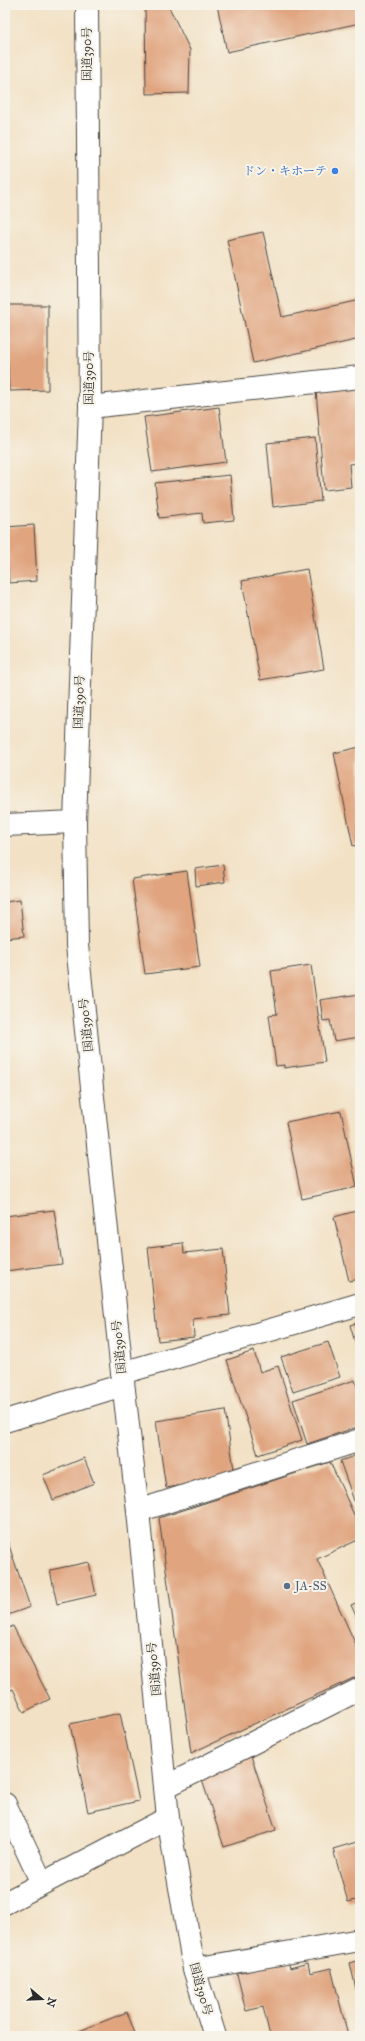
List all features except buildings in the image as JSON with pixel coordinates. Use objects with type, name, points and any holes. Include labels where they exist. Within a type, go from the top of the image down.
[{"type":"main road","name":"国道390号","points":[[87,5],[90,407],[75,822],[77,945],[138,1511],[168,1818],[194,1969],[215,2036]]},
{"type":"main road","points":[[90,407],[360,377]]},
{"type":"main road","points":[[5,825],[75,822]]},
{"type":"main road","points":[[5,1421],[123,1379],[360,1304]]},
{"type":"main road","points":[[138,1511],[360,1440]]},
{"type":"main road","points":[[165,1787],[360,1689]]},
{"type":"main road","points":[[5,1804],[42,1883]]},
{"type":"main road","points":[[5,1903],[168,1818]]},
{"type":"main road","points":[[194,1969],[360,1940]]},
{"type":"place","name":"ドン・キホーテ","points":[[335,171]]},
{"type":"place","name":"JA-SS","points":[[287,1586]]}]
